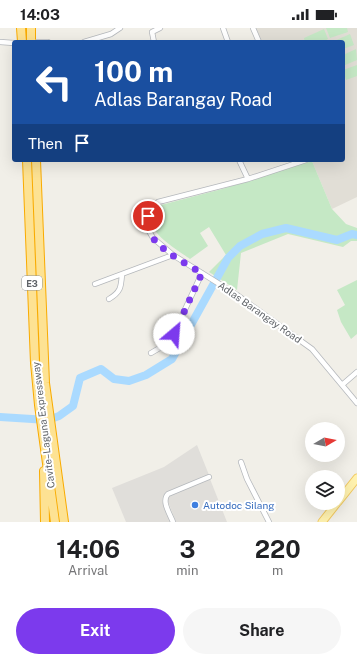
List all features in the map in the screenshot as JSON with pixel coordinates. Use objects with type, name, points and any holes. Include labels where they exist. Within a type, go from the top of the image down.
[{"type":"highway","points":[[21,28],[22,40]]},
{"type":"highway","points":[[31,28],[33,40]]},
{"type":"highway","name":"Cavite–Laguna Expressway","points":[[27,162],[35,363],[64,522]]},
{"type":"highway","name":"Cavite–Laguna Expressway","points":[[36,162],[44,361],[43,405]]},
{"type":"highway","points":[[45,522],[47,430]]},
{"type":"highway","name":"Cavite–Laguna Expressway","points":[[47,430],[55,522]]},
{"type":"main road","points":[[345,493],[357,478]]},
{"type":"main road","points":[[322,522],[332,510]]},
{"type":"street","points":[[110,28],[111,34]]},
{"type":"street","points":[[91,40],[111,34],[120,28]]},
{"type":"street","points":[[154,40],[152,32],[160,28]]},
{"type":"street","points":[[223,28],[227,40]]},
{"type":"street","points":[[253,28],[258,40]]},
{"type":"street","points":[[0,42],[12,43]]},
{"type":"street","points":[[240,162],[248,179]]},
{"type":"street","name":"Adlas Barangay Road","points":[[300,162],[248,179],[158,202],[150,210],[148,216],[149,231],[153,238],[173,255],[220,284],[312,349],[357,403]]},
{"type":"street","points":[[95,284],[173,255]]},
{"type":"street","points":[[151,353],[163,346],[174,334],[202,273]]},
{"type":"street","points":[[109,299],[116,295],[119,290],[122,274]]},
{"type":"street","points":[[342,385],[357,372]]},
{"type":"street","points":[[241,462],[247,480],[270,522]]},
{"type":"street","points":[[173,522],[165,500],[166,496],[209,477]]},
{"type":"shaded area","points":[[256,28],[357,28],[357,197],[332,209],[312,162],[345,162],[345,40],[261,40]]},
{"type":"shaded area","points":[[197,445],[209,475],[166,492],[162,501],[171,522],[126,522],[112,488],[164,467]]},
{"type":"shaded area","name":"Autodoc Silang","points":[[210,479],[227,522],[176,522],[167,499],[168,496]]},
{"type":"green space","points":[[326,28],[347,28],[348,32],[330,38]]},
{"type":"green space","points":[[324,29],[328,39],[304,40],[304,38]]},
{"type":"green space","points":[[350,34],[354,45],[345,48],[345,40],[336,40]]},
{"type":"green space","points":[[356,49],[357,60],[345,65],[345,54]]},
{"type":"green space","points":[[357,65],[357,76],[346,80],[345,69]]},
{"type":"green space","points":[[312,162],[332,209],[346,224],[357,228],[357,241],[351,241],[343,247],[288,234],[241,253],[237,290],[209,272],[226,255],[209,227],[200,233],[208,246],[190,259],[159,235],[153,228],[151,220],[153,213],[161,205],[222,189]]},
{"type":"green space","points":[[357,280],[357,334],[351,339],[341,322],[337,310],[345,305],[337,290]]},
{"type":"waterway","points":[[0,417],[48,420],[59,416],[73,406],[80,378],[101,369],[114,379],[129,381],[146,375],[172,359],[228,258],[240,246],[262,234],[286,228],[337,240],[352,234],[357,235]]},
{"type":"place","name":"Autodoc Silang","points":[[195,505]]},
{"type":"route","points":[[148,216],[149,231],[153,238],[173,255],[202,273],[174,334]]}]
